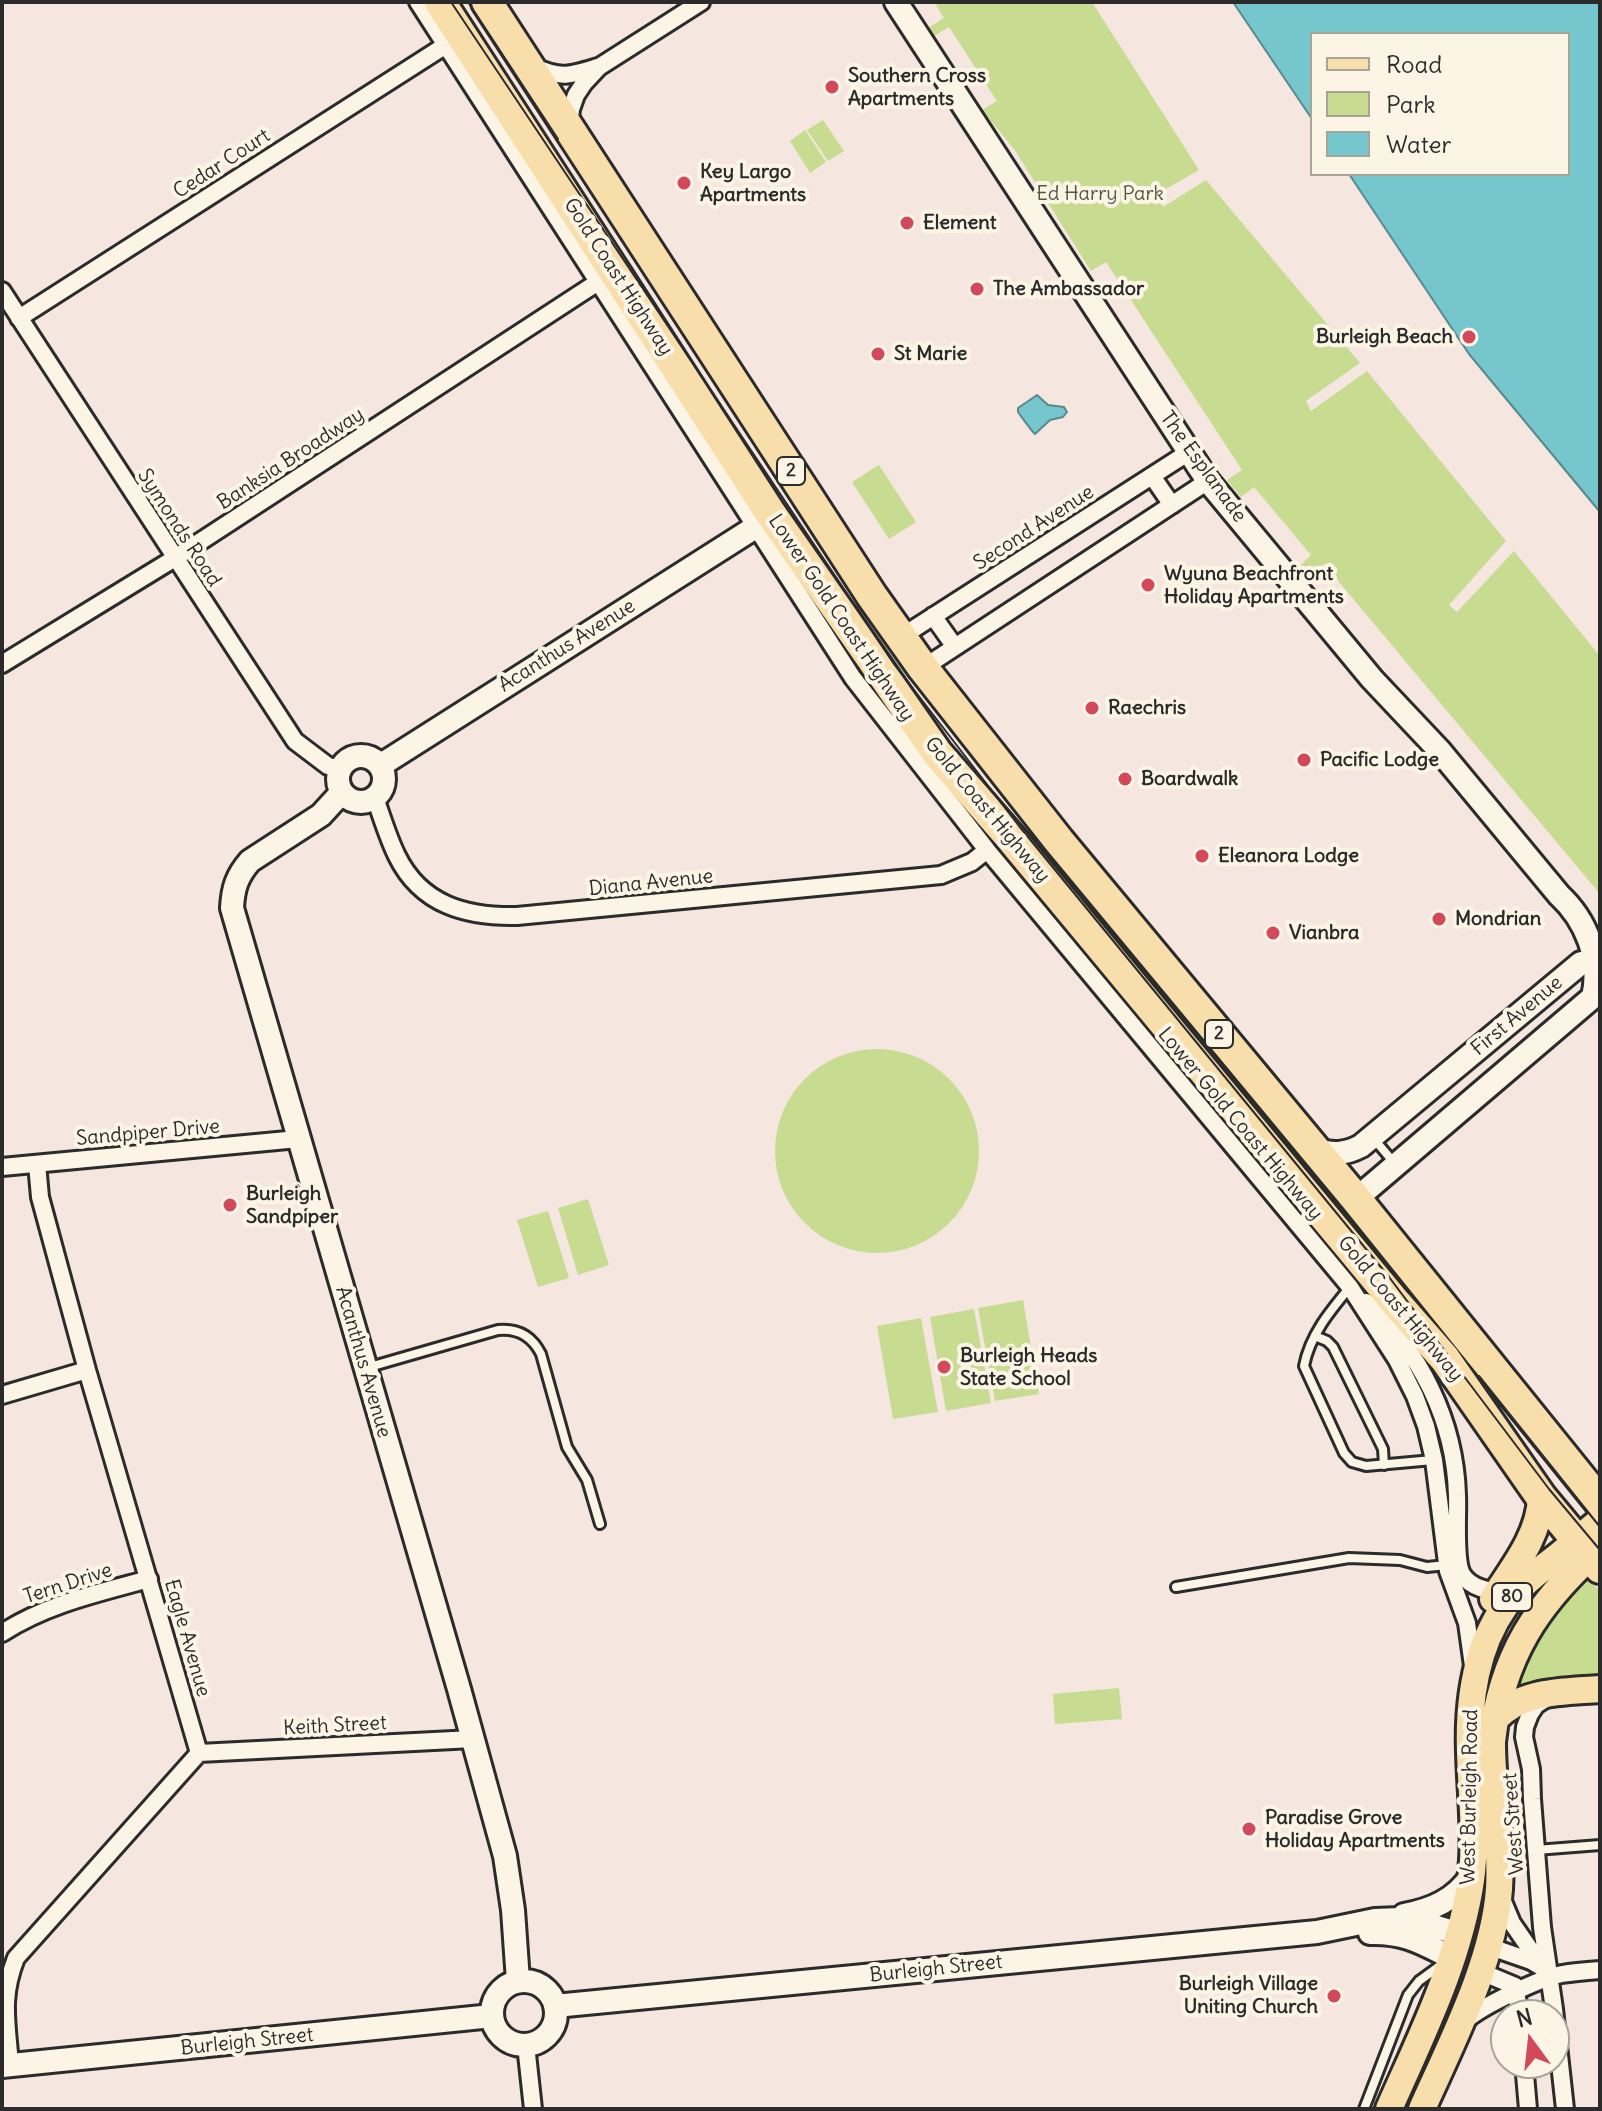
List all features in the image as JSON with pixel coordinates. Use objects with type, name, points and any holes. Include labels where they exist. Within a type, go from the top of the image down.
[{"type":"highway","name":"Gold Coast Highway","points":[[440,2],[769,511],[937,753],[1445,1359],[1541,1497],[1592,1553]]},
{"type":"highway","name":"Gold Coast Highway","points":[[487,2],[872,596],[923,668],[1059,841],[1356,1199],[1600,1502]]},
{"type":"main road","name":"West Burleigh Road","points":[[1506,1593],[1536,1527],[1541,1497]]},
{"type":"main road","name":"West Burleigh Road","points":[[1422,2109],[1455,2033],[1494,1927],[1499,1885],[1492,1755],[1495,1719],[1505,1678],[1525,1631],[1592,1553],[1600,1521]]},
{"type":"main road","name":"West Burleigh Road","points":[[1389,2109],[1440,1993],[1456,1946],[1472,1875],[1473,1798],[1469,1727],[1479,1632],[1487,1610],[1506,1593],[1528,1580],[1592,1553]]},
{"type":"main road","points":[[1495,1719],[1522,1699],[1600,1689]]},
{"type":"main road","points":[[1456,1946],[1484,1958]]},
{"type":"street","name":"Lower Gold Coast Highway","points":[[418,2],[853,678],[987,850],[1350,1287],[1406,1377],[1426,1426],[1453,1565]]},
{"type":"street","points":[[569,130],[576,95],[599,67],[701,2]]},
{"type":"street","name":"The Esplanade","points":[[896,2],[1208,481],[1372,679],[1447,759],[1559,895],[1577,931],[1581,950],[1596,974]]},
{"type":"street","name":"Cedar Court","points":[[19,318],[446,45]]},
{"type":"street","points":[[527,64],[553,76],[599,67]]},
{"type":"street","name":"Banksia Broadway","points":[[2,664],[175,558],[598,282]]},
{"type":"street","name":"Symonds Road","points":[[2,291],[295,741],[328,766],[340,769]]},
{"type":"street","name":"Second Avenue","points":[[901,637],[1189,452]]},
{"type":"street","points":[[1152,476],[1172,505]]},
{"type":"street","points":[[923,668],[1208,481]]},
{"type":"street","name":"Acanthus Avenue","points":[[381,765],[754,528]]},
{"type":"street","points":[[933,616],[955,647]]},
{"type":"street","points":[[359,755],[367,756],[381,765],[384,786],[375,798],[354,801],[342,792],[340,769],[345,762],[359,755]]},
{"type":"street","name":"Acanthus Avenue","points":[[342,792],[321,815],[250,861],[241,871],[233,889],[232,908],[505,1856],[518,1981]]},
{"type":"street","name":"Diana Avenue","points":[[375,798],[396,855],[421,889],[449,907],[491,916],[941,875],[972,862],[987,850]]},
{"type":"street","name":"First Avenue","points":[[1315,1150],[1347,1153],[1596,974]]},
{"type":"street","name":"First Avenue","points":[[1356,1199],[1593,997],[1596,974]]},
{"type":"street","name":"Sandpiper Drive","points":[[2,1167],[298,1139]]},
{"type":"street","name":"Eagle Avenue","points":[[37,1164],[40,1197],[87,1370],[199,1753]]},
{"type":"street","name":"Lower Gold Coast Highway","points":[[1350,1287],[1383,1317],[1416,1360],[1439,1405],[1457,1485],[1452,1586],[1467,1623],[1474,1677]]},
{"type":"street","points":[[2,1395],[87,1370]]},
{"type":"street","points":[[1434,1460],[1448,1437]]},
{"type":"street","points":[[1453,1565],[1469,1582],[1506,1593]]},
{"type":"street","name":"Tern Drive","points":[[2,1633],[67,1601],[149,1579]]},
{"type":"street","name":"West Street","points":[[1551,1999],[1542,1927],[1531,1769],[1524,1737],[1525,1724],[1534,1708],[1540,1702],[1567,1691]]},
{"type":"street","name":"Keith Street","points":[[199,1753],[473,1739]]},
{"type":"street","points":[[6,2066],[4,1998],[16,1958],[199,1753]]},
{"type":"street","points":[[1375,1920],[1420,1913],[1436,1907],[1454,1896],[1472,1875]]},
{"type":"street","name":"West Street","points":[[1499,1885],[1511,1921],[1548,1974]]},
{"type":"street","name":"Burleigh Street","points":[[555,2006],[1317,1932],[1375,1920],[1410,1920],[1456,1946]]},
{"type":"street","name":"Burleigh Street","points":[[1317,1932],[1395,1933],[1456,1946]]},
{"type":"street","points":[[1484,1958],[1531,1961],[1548,1974]]},
{"type":"street","points":[[1484,1958],[1512,1983],[1518,1999]]},
{"type":"street","points":[[1455,2033],[1481,2009],[1548,1974],[1600,1970]]},
{"type":"street","points":[[518,1981],[528,1981],[546,1989],[555,2006],[553,2027],[546,2036],[526,2045],[516,2044],[500,2034],[492,2016],[492,2006],[502,1990],[518,1981]]},
{"type":"street","name":"Burleigh Street","points":[[6,2066],[492,2016]]},
{"type":"street","points":[[526,2045],[533,2109]]},
{"type":"street","points":[[1525,2079],[1528,2109]]},
{"type":"street","name":"West Street","points":[[1561,2079],[1565,2109]]},
{"type":"lane","points":[[1372,1137],[1396,1166]]},
{"type":"lane","points":[[1350,1287],[1315,1336],[1304,1370],[1344,1453],[1352,1462],[1362,1466],[1434,1460]]},
{"type":"lane","points":[[365,1368],[498,1330],[521,1332],[536,1344],[541,1354],[567,1447],[587,1480],[600,1524]]},
{"type":"lane","points":[[1315,1336],[1333,1347],[1383,1449],[1384,1465]]},
{"type":"lane","points":[[1176,1587],[1349,1558],[1400,1560],[1427,1567],[1453,1565]]},
{"type":"lane","points":[[1536,1850],[1600,1845]]},
{"type":"lane","points":[[1364,2109],[1410,1991],[1456,1946]]},
{"type":"green space","name":"Ed Harry Park","points":[[934,2],[1092,2],[1199,170],[1157,194],[1163,207],[1206,180],[1360,363],[1306,401],[1311,411],[1367,371],[1506,541],[1449,605],[1457,612],[1514,551],[1600,656],[1600,894],[1324,564],[1308,576],[1300,566],[1311,555],[1254,487],[1241,497],[1227,480],[1242,470],[1106,262],[1091,271],[1014,149],[982,110],[997,101],[949,27],[934,36],[928,28],[944,18]]},
{"type":"green space","points":[[823,120],[844,151],[828,161],[807,130]]},
{"type":"green space","points":[[805,130],[826,162],[810,173],[790,141]]},
{"type":"green space","points":[[879,465],[916,522],[889,539],[852,482]]},
{"type":"green space","points":[[877,1049],[897,1050],[916,1056],[949,1079],[972,1112],[978,1131],[978,1171],[972,1190],[949,1223],[916,1246],[897,1252],[877,1253],[857,1252],[838,1246],[805,1223],[782,1190],[776,1171],[775,1151],[776,1131],[782,1112],[805,1079],[838,1056],[857,1050]]},
{"type":"green space","points":[[588,1199],[609,1265],[578,1275],[558,1208]]},
{"type":"green space","points":[[548,1211],[569,1278],[538,1287],[517,1220]]},
{"type":"green space","points":[[1023,1300],[1039,1394],[995,1401],[978,1308]]},
{"type":"green space","points":[[974,1309],[991,1403],[946,1411],[930,1317]]},
{"type":"green space","points":[[921,1318],[938,1412],[893,1419],[877,1326]]},
{"type":"green space","points":[[1588,1579],[1600,1591],[1600,1681],[1521,1691],[1514,1689],[1553,1615]]},
{"type":"green space","points":[[1119,1688],[1122,1719],[1055,1724],[1053,1694]]},
{"type":"water","points":[[1233,2],[1600,2],[1600,512],[1469,354],[1350,176],[1570,176],[1570,32],[1310,32],[1310,116]]},
{"type":"water","points":[[1037,395],[1048,405],[1064,407],[1067,412],[1063,417],[1050,420],[1035,434],[1018,408]]},
{"type":"tram line","points":[[451,2],[894,664],[1019,826],[1389,1277],[1549,1489],[1600,1550]]},
{"type":"tram line","points":[[468,2],[558,139]]},
{"type":"tram line","points":[[1479,1376],[1600,1527]]},
{"type":"place","name":"Southern Cross Apartments","points":[[832,87]]},
{"type":"place","name":"Key Largo Apartments","points":[[684,183]]},
{"type":"place","name":"Element","points":[[907,223]]},
{"type":"place","name":"The Ambassador","points":[[977,289]]},
{"type":"place","name":"Burleigh Beach","points":[[1469,337]]},
{"type":"place","name":"St Marie","points":[[878,354]]},
{"type":"place","name":"Wyuna Beachfront Holiday Apartments","points":[[1148,585]]},
{"type":"place","name":"Raechris","points":[[1092,708]]},
{"type":"place","name":"Pacific Lodge","points":[[1304,760]]},
{"type":"place","name":"Boardwalk","points":[[1125,779]]},
{"type":"place","name":"Eleanora Lodge","points":[[1202,856]]},
{"type":"place","name":"Mondrian","points":[[1439,919]]},
{"type":"place","name":"Vianbra","points":[[1273,933]]},
{"type":"place","name":"Burleigh Sandpiper","points":[[230,1205]]},
{"type":"place","name":"Burleigh Heads State School","points":[[944,1367]]},
{"type":"place","name":"Paradise Grove Holiday Apartments","points":[[1249,1829]]},
{"type":"place","name":"Burleigh Village Uniting Church","points":[[1334,1996]]}]
